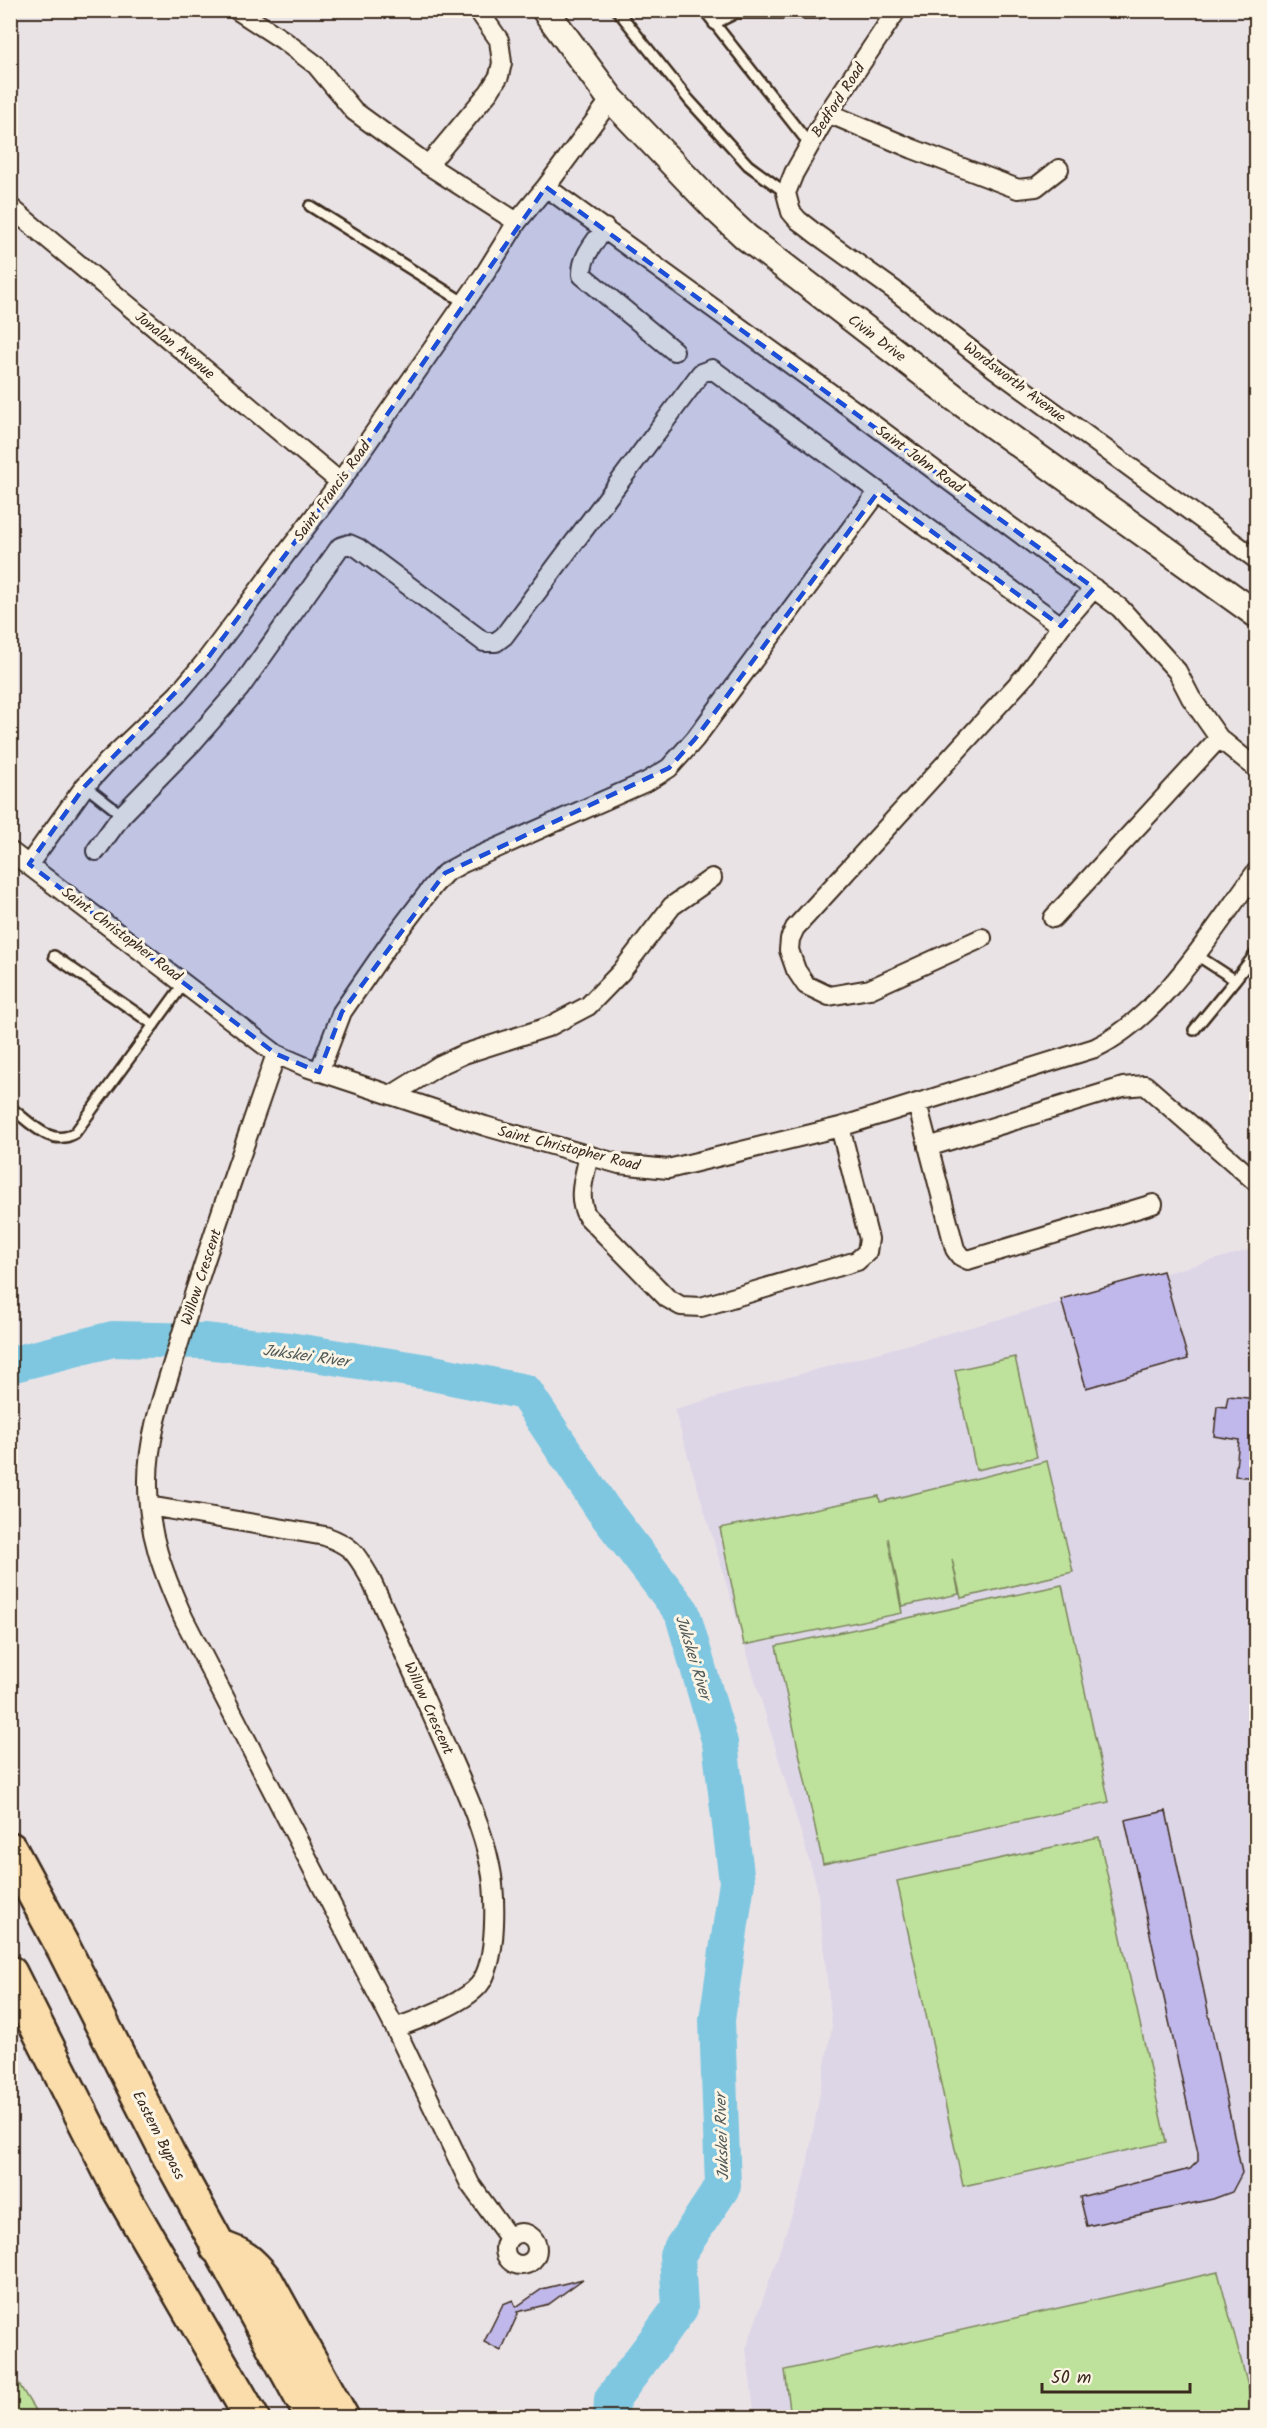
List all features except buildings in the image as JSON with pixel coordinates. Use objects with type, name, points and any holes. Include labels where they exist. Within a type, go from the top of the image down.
[{"type":"highway","name":"Eastern Bypass","points":[[10,1849],[64,1948],[169,2156],[313,2418]]},
{"type":"highway","points":[[10,1973],[118,2187],[252,2418]]},
{"type":"highway","points":[[218,2247],[246,2258],[266,2281],[342,2418]]},
{"type":"main road","name":"Civin Drive","points":[[544,10],[611,99],[721,214],[783,267],[965,404],[1257,614]]},
{"type":"street","points":[[237,10],[316,65],[354,111],[475,197],[517,222]]},
{"type":"street","points":[[429,165],[489,92],[499,76],[502,63],[499,40],[478,10]]},
{"type":"street","name":"Bedford Road","points":[[786,193],[794,173],[828,113],[897,10]]},
{"type":"street","name":"Saint Francis Road","points":[[29,864],[85,786],[106,762],[177,695],[204,663],[340,482],[465,303],[517,222],[611,99]]},
{"type":"street","points":[[828,113],[883,137],[1018,189],[1036,187],[1059,169]]},
{"type":"street","name":"Saint John Road","points":[[546,187],[605,228],[1120,608],[1178,671],[1191,698],[1219,738],[1257,768]]},
{"type":"street","name":"Wordsworth Avenue","points":[[786,193],[791,212],[807,227],[1257,559]]},
{"type":"street","name":"Jonalan Avenue","points":[[10,207],[340,482]]},
{"type":"street","points":[[605,228],[592,246],[582,266],[582,276],[674,351]]},
{"type":"street","points":[[96,851],[122,815],[240,688],[335,551],[343,545],[358,548],[484,642],[493,643],[500,640],[701,373],[708,369],[715,371],[1061,626]]},
{"type":"street","points":[[319,1072],[342,1012],[391,941],[445,873],[648,781],[669,768],[695,739],[878,492]]},
{"type":"street","points":[[982,938],[870,989],[829,996],[806,985],[796,970],[789,950],[790,939],[795,928],[1026,675],[1061,626],[1094,588]]},
{"type":"street","points":[[1053,918],[1219,738]]},
{"type":"street","name":"Saint Christopher Road","points":[[10,851],[185,982],[276,1054],[319,1072],[485,1126],[620,1164],[668,1170],[840,1127],[1095,1048],[1138,1021],[1152,1006],[1257,872]]},
{"type":"street","points":[[392,1095],[440,1065],[464,1054],[548,1027],[588,1006],[621,972],[672,906],[712,878]]},
{"type":"street","name":"Willow Crescent","points":[[276,1054],[187,1318],[151,1446],[148,1479],[149,1506],[155,1548],[166,1582],[183,1619],[395,2028],[470,2184],[509,2238]]},
{"type":"street","points":[[928,1147],[1123,1086],[1145,1085],[1257,1182]]},
{"type":"street","points":[[916,1103],[955,1249],[960,1256],[968,1260],[1153,1204]]},
{"type":"street","points":[[589,1155],[582,1199],[587,1216],[667,1298],[681,1306],[701,1307],[857,1261],[867,1252],[869,1239],[840,1127]]},
{"type":"street","name":"Willow Crescent","points":[[149,1506],[325,1536],[345,1544],[358,1556],[374,1586],[452,1761],[481,1834],[494,1888],[491,1949],[487,1969],[479,1985],[464,1997],[425,2018],[395,2028]]},
{"type":"lane","points":[[617,10],[689,100],[740,156],[786,193]]},
{"type":"lane","points":[[704,10],[810,145]]},
{"type":"lane","points":[[714,24],[736,13],[817,13],[828,10]]},
{"type":"lane","points":[[310,207],[465,303]]},
{"type":"lane","points":[[85,786],[122,815]]},
{"type":"lane","points":[[1194,1030],[1257,953]]},
{"type":"lane","points":[[1195,954],[1235,980]]},
{"type":"lane","points":[[54,956],[154,1025]]},
{"type":"lane","points":[[10,1107],[50,1137],[65,1139],[75,1133],[185,982]]},
{"type":"highlighted area","points":[[546,187],[1094,588],[1061,626],[878,492],[695,739],[669,768],[445,873],[342,1012],[319,1072],[276,1054],[29,864],[85,786],[204,663],[340,482]]},
{"type":"shaded area","points":[[1256,1248],[1256,2417],[755,2417],[746,2349],[805,2176],[832,2026],[817,1887],[674,1409]]},
{"type":"green space","points":[[1015,1357],[1037,1457],[976,1470],[955,1370]]},
{"type":"green space","points":[[1047,1461],[1073,1572],[961,1598],[952,1559],[959,1594],[902,1606],[888,1538],[902,1613],[744,1645],[720,1528],[879,1496],[880,1502]]},
{"type":"green space","points":[[1062,1585],[1109,1802],[823,1864],[776,1646]]},
{"type":"green space","points":[[1099,1837],[1166,2142],[963,2186],[897,1881]]},
{"type":"green space","points":[[1218,2272],[1256,2417],[791,2417],[785,2370]]},
{"type":"green space","points":[[11,2371],[39,2417],[11,2417]]},
{"type":"waterway","name":"Jukskei River","points":[[10,1365],[113,1339],[204,1341],[289,1350],[428,1372],[525,1392],[602,1508],[682,1612],[720,1743],[737,1882],[717,2020],[723,2186],[677,2255],[680,2308],[612,2399],[611,2418]]}]
